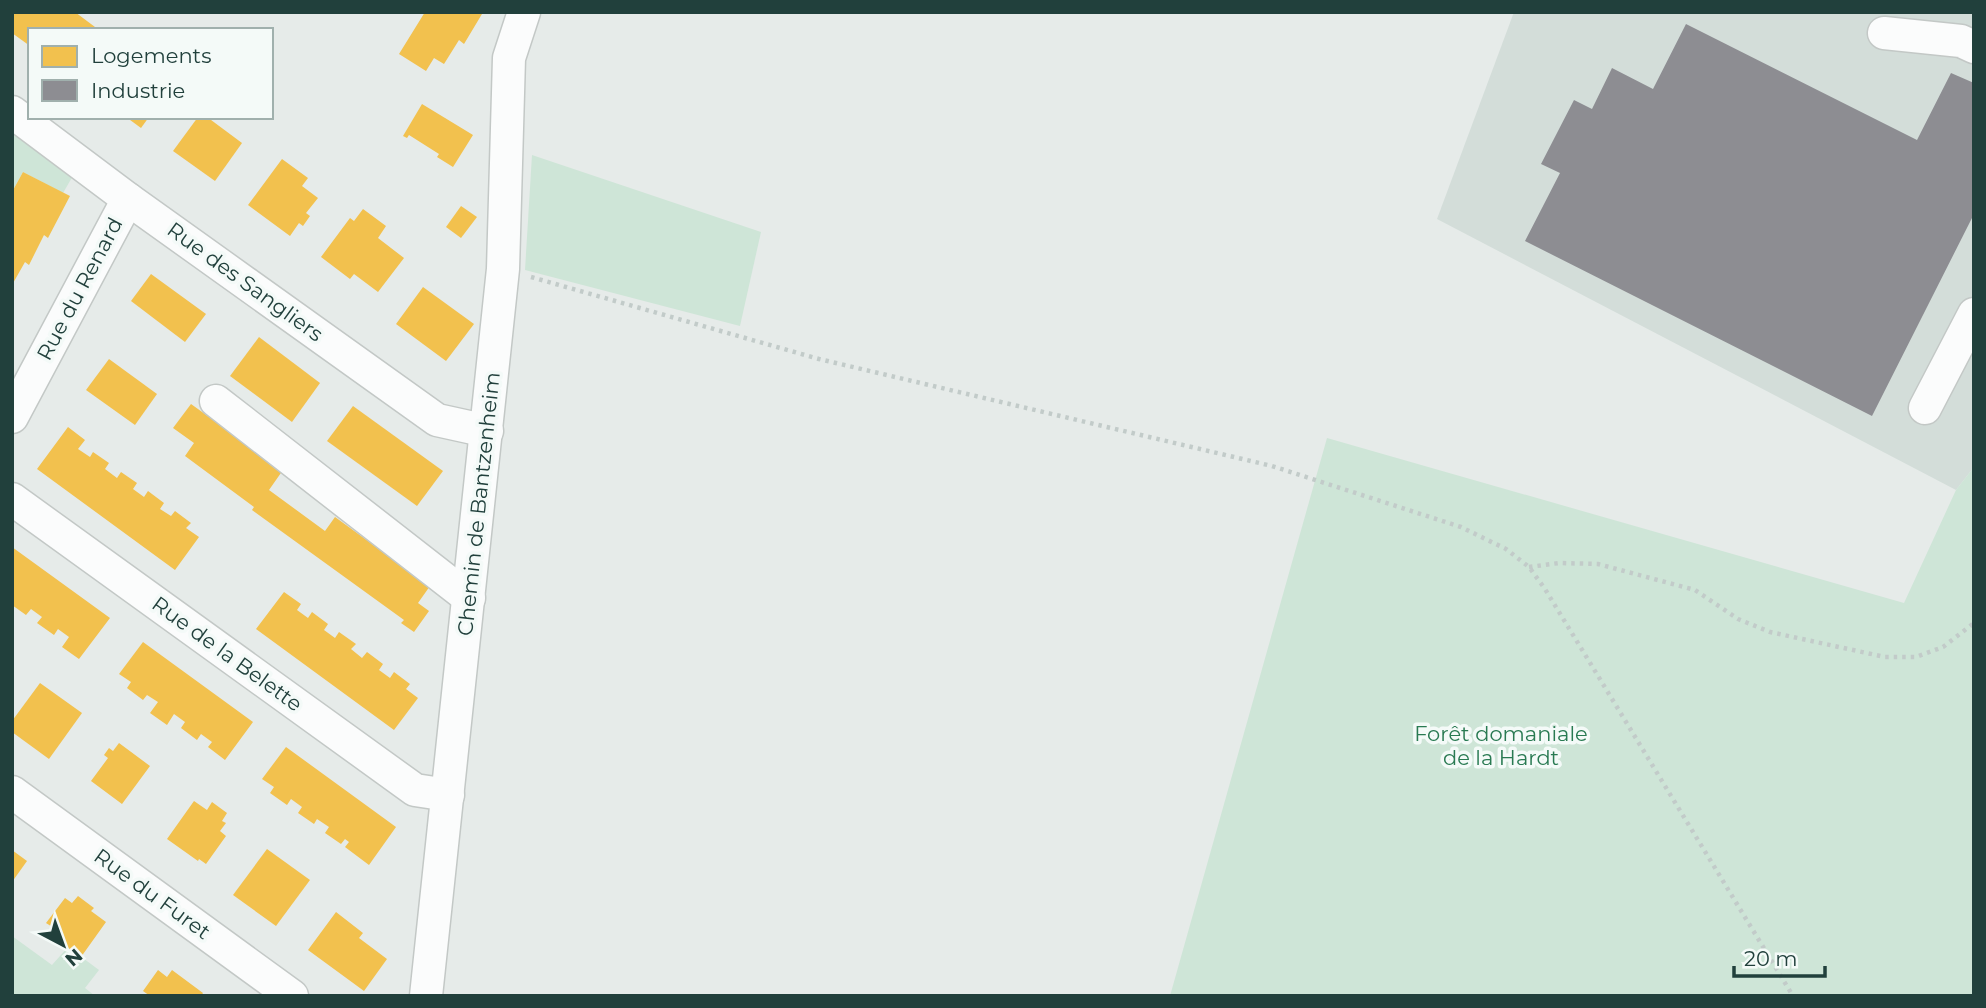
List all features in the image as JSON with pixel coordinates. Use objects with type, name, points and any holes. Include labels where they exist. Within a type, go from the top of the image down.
[{"type":"street","name":"Chemin de Bantzenheim","points":[[426,996],[503,268],[509,58],[524,12]]},
{"type":"street","points":[[1884,33],[1961,41],[1974,47]]},
{"type":"street","name":"Rue des Sangliers","points":[[12,112],[437,419],[487,431]]},
{"type":"street","name":"Rue du Renard","points":[[12,417],[128,198]]},
{"type":"street","points":[[1925,408],[1974,314]]},
{"type":"street","points":[[216,401],[469,598]]},
{"type":"street","name":"Rue de la Belette","points":[[12,499],[415,790],[448,795]]},
{"type":"street","name":"Rue du Furet","points":[[12,792],[292,996]]},
{"type":"path","points":[[503,268],[819,359],[1272,467],[1461,527],[1506,549],[1529,567],[1545,589],[1793,996]]},
{"type":"path","points":[[1529,567],[1559,563],[1598,564],[1695,590],[1738,619],[1770,632],[1885,657],[1916,657],[1943,647],[1974,623]]},
{"type":"shaded area","points":[[1514,12],[1974,12],[1974,467],[1956,490],[1437,219]]},
{"type":"green space","points":[[18,132],[74,174],[63,193],[23,172],[12,192],[12,134]]},
{"type":"green space","points":[[532,155],[761,232],[740,326],[525,270]]},
{"type":"green space","name":"Forêt domaniale de la Hardt","points":[[1327,438],[1904,603],[1956,490],[1974,467],[1974,996],[1170,996]]},
{"type":"green space","points":[[12,936],[52,965],[68,947],[99,970],[85,988],[95,996],[12,996]]},
{"type":"building: Logements","points":[[15,12],[75,12],[96,28],[28,28],[28,45],[12,33],[12,16]]},
{"type":"building: Logements","points":[[425,12],[482,14],[464,44],[459,40],[444,64],[434,58],[426,71],[399,54]]},
{"type":"building: Logements","points":[[422,104],[473,135],[453,167],[437,157],[439,154],[409,135],[407,138],[403,136]]},
{"type":"building: Logements","points":[[129,119],[148,119],[141,128]]},
{"type":"building: Logements","points":[[197,119],[210,119],[242,143],[215,181],[173,151]]},
{"type":"building: Logements","points":[[282,159],[308,178],[302,186],[318,198],[306,213],[310,216],[303,226],[299,223],[290,236],[248,205]]},
{"type":"building: Logements","points":[[23,172],[70,196],[48,238],[44,235],[29,265],[25,262],[12,285],[12,192]]},
{"type":"building: Logements","points":[[461,206],[477,217],[461,238],[446,227]]},
{"type":"building: Logements","points":[[363,209],[386,226],[378,238],[404,258],[378,292],[354,274],[350,279],[321,257],[350,218],[354,221]]},
{"type":"building: Logements","points":[[151,274],[206,314],[185,342],[131,301]]},
{"type":"building: Logements","points":[[423,287],[474,324],[446,361],[396,324]]},
{"type":"building: Logements","points":[[259,337],[320,383],[292,422],[230,376]]},
{"type":"building: Logements","points":[[109,359],[157,394],[135,425],[86,390]]},
{"type":"building: Logements","points":[[191,404],[283,470],[269,490],[325,531],[335,517],[430,586],[418,603],[429,611],[414,632],[401,623],[404,620],[252,510],[254,507],[185,456],[194,443],[173,428]]},
{"type":"building: Logements","points":[[353,406],[443,471],[417,506],[327,441]]},
{"type":"building: Logements","points":[[68,427],[85,440],[78,449],[90,457],[93,452],[109,463],[105,469],[117,478],[121,472],[137,483],[133,489],[144,497],[148,491],[164,503],[160,509],[171,516],[175,511],[191,523],[186,528],[199,537],[175,570],[37,469]]},
{"type":"building: Logements","points":[[12,547],[110,618],[79,659],[62,647],[69,637],[58,629],[54,635],[37,623],[42,617],[31,609],[26,615],[12,605]]},
{"type":"building: Logements","points":[[284,592],[301,604],[297,610],[308,618],[312,612],[328,624],[324,630],[335,638],[339,632],[356,644],[351,649],[362,658],[367,652],[383,664],[379,670],[390,678],[394,672],[410,684],[406,689],[418,698],[394,730],[256,629]]},
{"type":"building: Logements","points":[[143,642],[253,722],[225,760],[208,747],[212,742],[201,734],[197,740],[181,728],[185,722],[174,714],[167,725],[150,713],[158,702],[147,695],[143,700],[127,688],[131,682],[119,674]]},
{"type":"building: Logements","points":[[40,683],[82,713],[49,759],[12,732],[12,721]]},
{"type":"building: Logements","points":[[119,743],[150,766],[122,804],[91,781],[108,758],[104,755],[109,748],[113,751]]},
{"type":"building: Logements","points":[[286,747],[396,827],[369,865],[345,847],[349,842],[345,839],[341,844],[325,833],[329,827],[317,819],[314,824],[298,813],[302,807],[291,799],[287,805],[270,793],[274,787],[262,779]]},
{"type":"building: Logements","points":[[194,801],[207,810],[212,802],[227,813],[222,821],[226,823],[220,831],[226,836],[206,864],[167,839]]},
{"type":"building: Logements","points":[[267,849],[310,880],[276,926],[233,895]]},
{"type":"building: Logements","points":[[12,850],[27,861],[12,882]]},
{"type":"building: Logements","points":[[78,896],[94,908],[91,911],[106,922],[81,957],[49,934],[54,928],[46,923],[65,898],[72,903]]},
{"type":"building: Logements","points":[[336,912],[363,933],[359,938],[387,959],[364,991],[308,950]]},
{"type":"building: Logements","points":[[158,970],[167,977],[172,970],[203,993],[201,996],[150,996],[143,991]]},
{"type":"building: Industrie","points":[[1686,24],[1917,140],[1951,73],[1974,83],[1974,214],[1872,416],[1525,241],[1560,173],[1541,164],[1574,100],[1592,109],[1612,68],[1653,89]]}]
